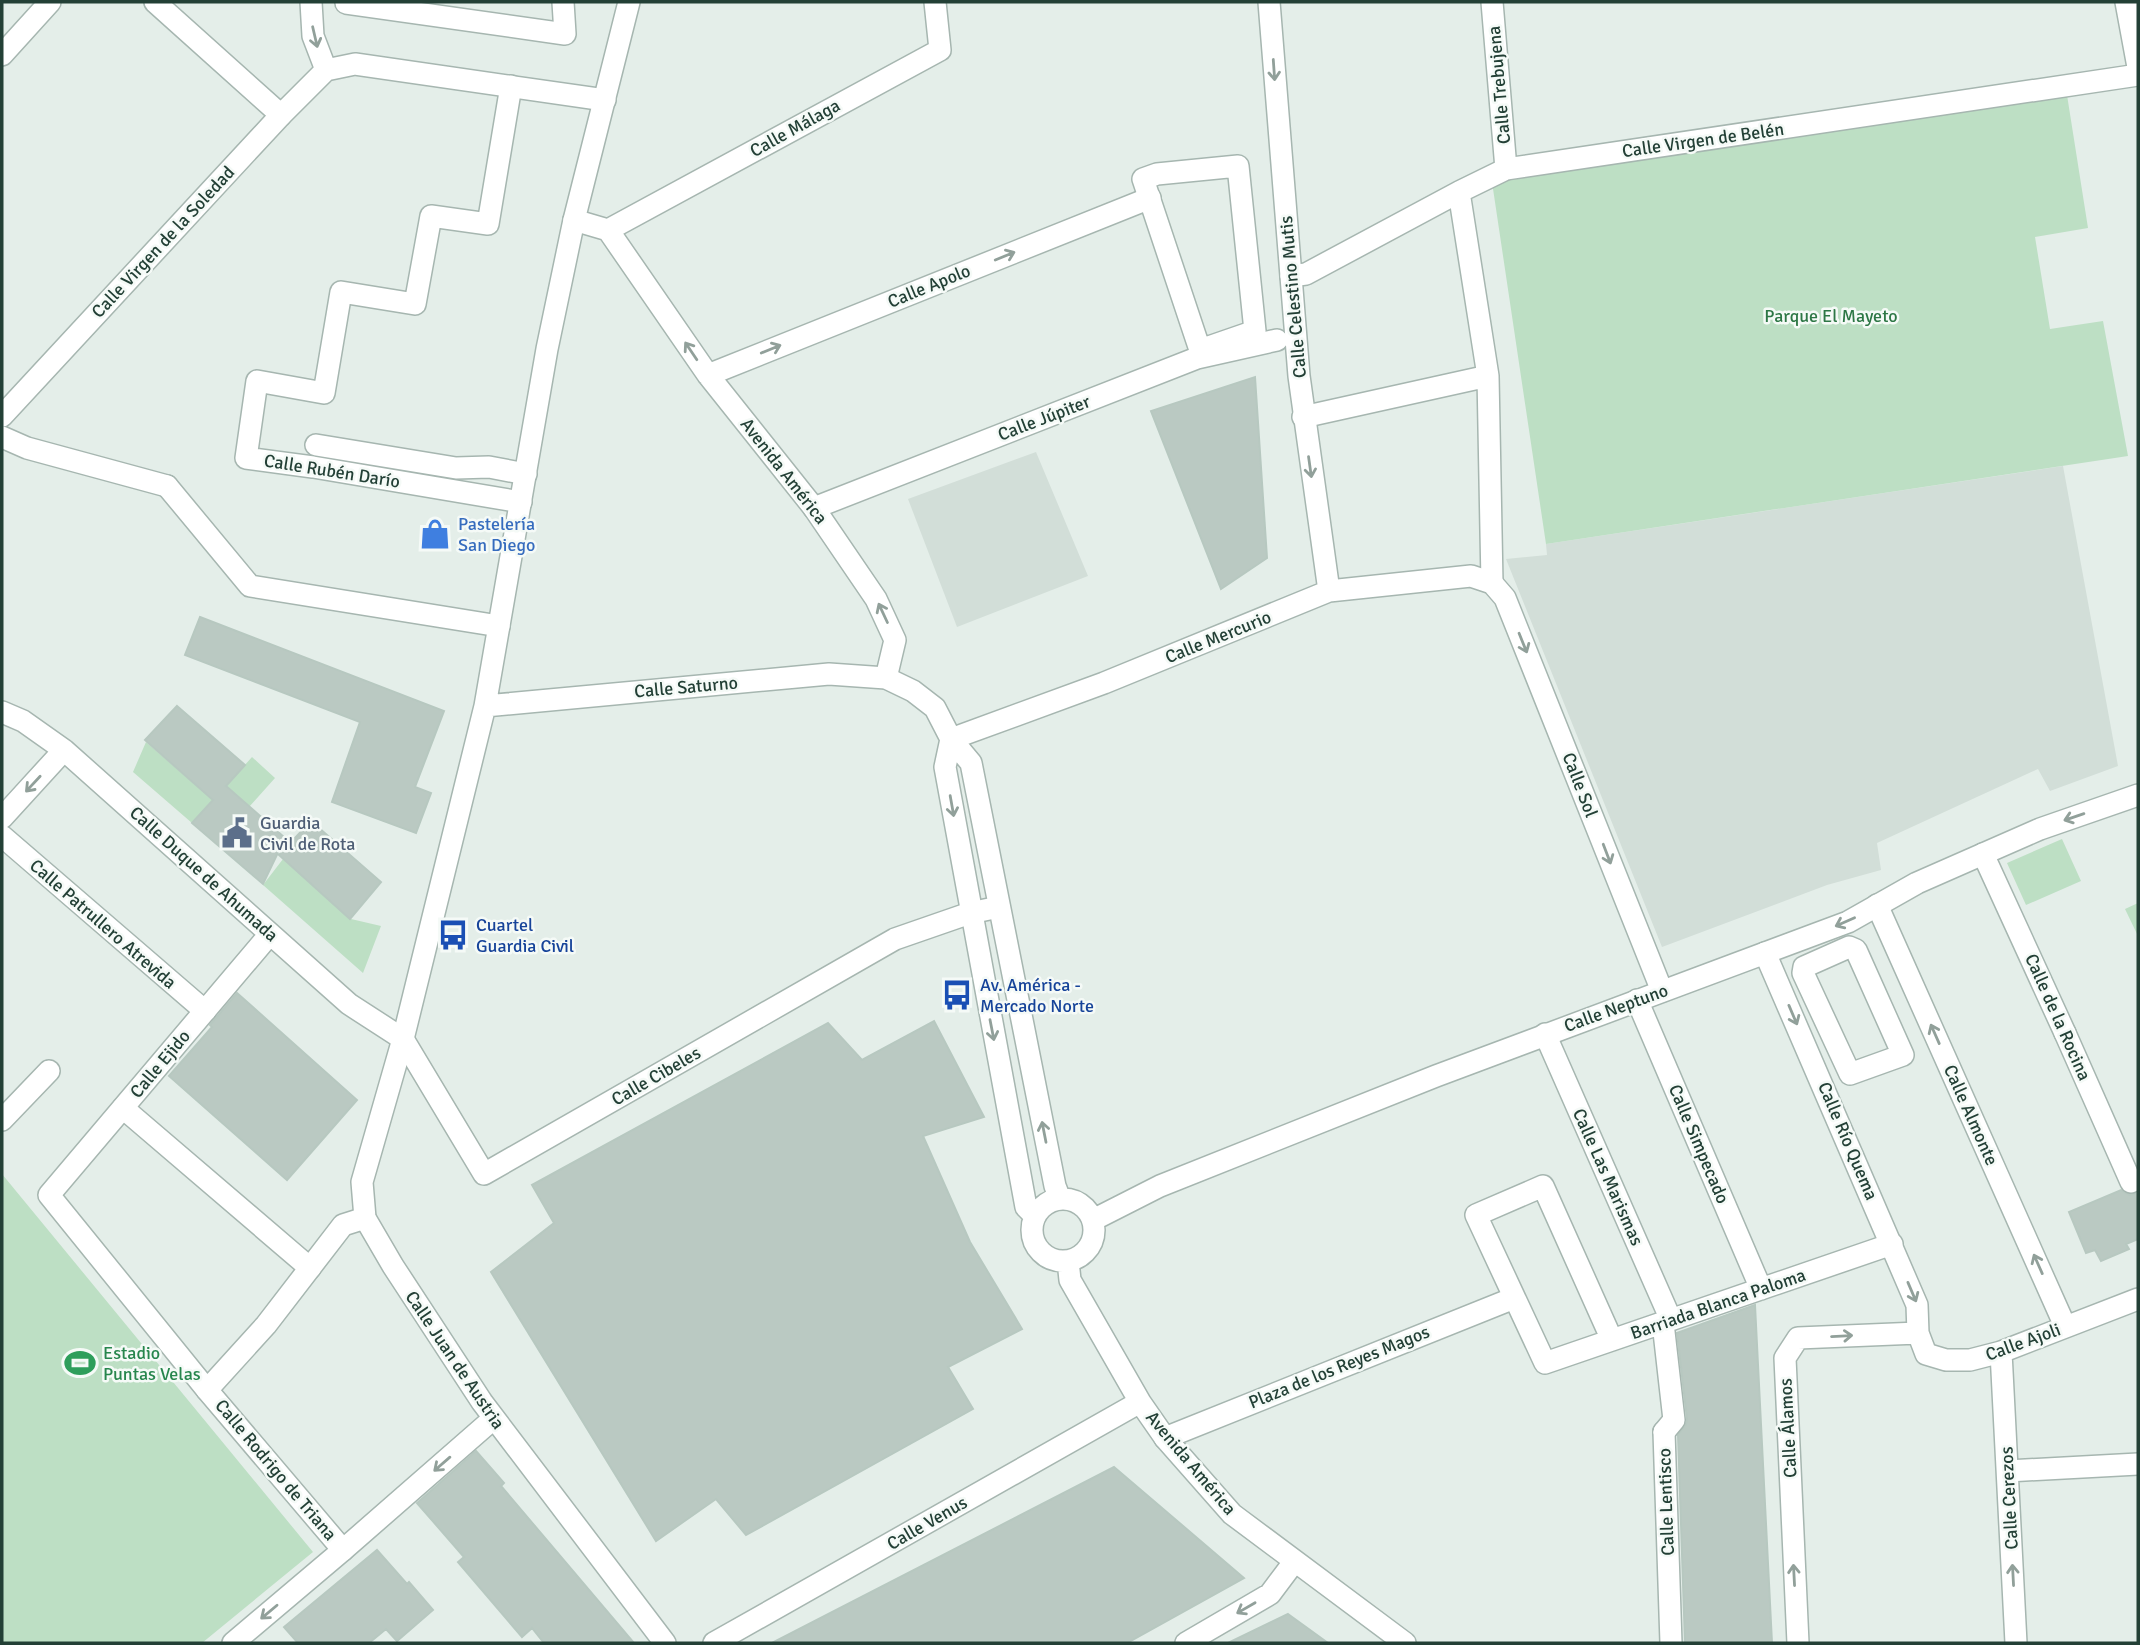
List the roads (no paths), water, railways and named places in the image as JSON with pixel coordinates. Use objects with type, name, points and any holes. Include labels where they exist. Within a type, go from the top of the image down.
[{"type":"street","points":[[2,55],[50,2]]},
{"type":"street","points":[[155,2],[281,115]]},
{"type":"street","points":[[311,2],[313,36],[326,70],[355,64],[605,100]]},
{"type":"street","points":[[346,2],[565,34],[563,2]]},
{"type":"street","points":[[403,1040],[485,706],[547,349],[574,220],[629,2]]},
{"type":"street","name":"Calle Málaga","points":[[608,230],[940,50],[936,2]]},
{"type":"street","name":"Calle Celestino Mutis","points":[[1269,2],[1303,416],[1329,592]]},
{"type":"street","name":"Calle Trebujena","points":[[1492,2],[1506,169]]},
{"type":"street","points":[[2126,2],[2138,67]]},
{"type":"street","name":"Calle Virgen de la Soledad","points":[[2,416],[326,70]]},
{"type":"street","name":"Calle Virgen de Belén","points":[[1290,276],[1306,274],[1506,169],[2138,75]]},
{"type":"street","name":"Calle Rubén Darío","points":[[510,86],[488,224],[431,216],[415,304],[341,292],[324,393],[257,381],[246,458],[521,502]]},
{"type":"street","points":[[1238,166],[1255,331],[1200,351],[1150,198],[1143,179],[1157,174],[1238,166]]},
{"type":"street","points":[[1458,192],[1488,376],[1492,583]]},
{"type":"street","name":"Calle Apolo","points":[[708,375],[1150,198]]},
{"type":"street","points":[[574,220],[608,230]]},
{"type":"street","name":"Avenida América","points":[[608,230],[708,375],[814,508],[876,599],[895,640],[886,678]]},
{"type":"street","name":"Calle Júpiter","points":[[814,508],[1197,358],[1277,340]]},
{"type":"street","points":[[1303,416],[1488,376]]},
{"type":"street","points":[[2,436],[27,448],[167,486],[250,586],[499,626]]},
{"type":"street","name":"Calle Rubén Darío","points":[[316,445],[456,468],[489,467],[526,474]]},
{"type":"street","name":"Calle Mercurio","points":[[951,740],[1104,683],[1329,592],[1471,576],[1492,583]]},
{"type":"street","name":"Calle Sol","points":[[1492,583],[1505,598],[1662,991]]},
{"type":"street","name":"Calle Saturno","points":[[485,706],[830,674],[886,678]]},
{"type":"street","points":[[886,678],[913,691],[935,708],[951,740],[971,762],[1055,1186],[1060,1199]]},
{"type":"street","name":"Calle Duque de Ahumada","points":[[2,712],[23,721],[64,750],[349,1004],[403,1040]]},
{"type":"street","points":[[951,740],[945,767],[970,913],[1026,1207],[1035,1216]]},
{"type":"street","points":[[2,818],[64,750]]},
{"type":"street","name":"Calle Neptuno","points":[[1093,1220],[1160,1186],[1545,1034],[1849,922],[1917,883],[2040,829],[2138,795]]},
{"type":"street","name":"Calle Patrullero Atrevida","points":[[2,836],[205,1012]]},
{"type":"street","name":"Calle de la Rocina","points":[[1983,854],[2131,1182]]},
{"type":"street","name":"Calle Almonte","points":[[1877,905],[2065,1326]]},
{"type":"street","points":[[970,913],[999,907]]},
{"type":"street","name":"Calle Cibeles","points":[[403,1040],[484,1174],[895,939],[970,913]]},
{"type":"street","name":"Calle Ejido","points":[[49,1195],[270,934]]},
{"type":"street","points":[[1849,947],[1856,950],[1903,1055],[1850,1074],[1803,973],[1804,967],[1849,947]]},
{"type":"street","name":"Calle Río Quema","points":[[1765,953],[1917,1305],[1918,1333]]},
{"type":"street","name":"Calle Simpecado","points":[[1637,1000],[1761,1289]]},
{"type":"street","name":"Calle Las Marismas","points":[[1545,1034],[1667,1321]]},
{"type":"street","name":"Calle Juan de Austria","points":[[403,1040],[362,1182],[365,1218],[393,1266],[493,1419],[664,1643]]},
{"type":"street","points":[[2,1120],[49,1071]]},
{"type":"street","points":[[122,1108],[310,1268]]},
{"type":"street","points":[[1514,1298],[1476,1214],[1544,1186],[1612,1340]]},
{"type":"street","name":"Calle Rodrigo de Triana","points":[[49,1195],[207,1390],[343,1550]]},
{"type":"street","points":[[1060,1199],[1080,1203],[1093,1220],[1095,1231],[1087,1251],[1079,1258],[1069,1261],[1049,1258],[1035,1245],[1032,1226],[1041,1208],[1060,1199]]},
{"type":"street","points":[[207,1390],[266,1325],[343,1225],[365,1218]]},
{"type":"street","name":"Barriada Blanca Paloma","points":[[1514,1298],[1545,1363],[1892,1244]]},
{"type":"street","name":"Avenida América","points":[[1069,1261],[1070,1280],[1140,1402],[1165,1438],[1232,1514],[1405,1643]]},
{"type":"street","name":"Plaza de los Reyes Magos","points":[[1165,1438],[1514,1298]]},
{"type":"street","name":"Calle Ajoli","points":[[1918,1333],[1926,1354],[1946,1360],[1970,1360],[2001,1352],[2138,1298]]},
{"type":"street","name":"Calle Lentisco","points":[[1667,1321],[1674,1420],[1664,1432],[1671,1643]]},
{"type":"street","name":"Calle Álamos","points":[[1798,1643],[1784,1358],[1798,1338],[1918,1333]]},
{"type":"street","name":"Calle Cerezos","points":[[2001,1352],[2016,1643]]},
{"type":"street","name":"Calle Venus","points":[[728,1640],[1140,1402]]},
{"type":"street","points":[[233,1643],[493,1419]]},
{"type":"street","points":[[2008,1471],[2138,1464]]},
{"type":"street","points":[[1186,1643],[1270,1594],[1294,1562]]},
{"type":"place","name":"Pastelería San Diego","points":[[435,534]]},
{"type":"place","name":"Guardia Civil de Rota","points":[[237,833]]},
{"type":"place","name":"Cuartel Guardia Civil","points":[[453,935]]},
{"type":"place","name":"Av. América - Mercado Norte","points":[[957,995]]},
{"type":"place","name":"Estadio Puntas Velas","points":[[80,1363]]},
{"type":"park label","name":"Parque El Mayeto","points":[[1831,316]]}]
